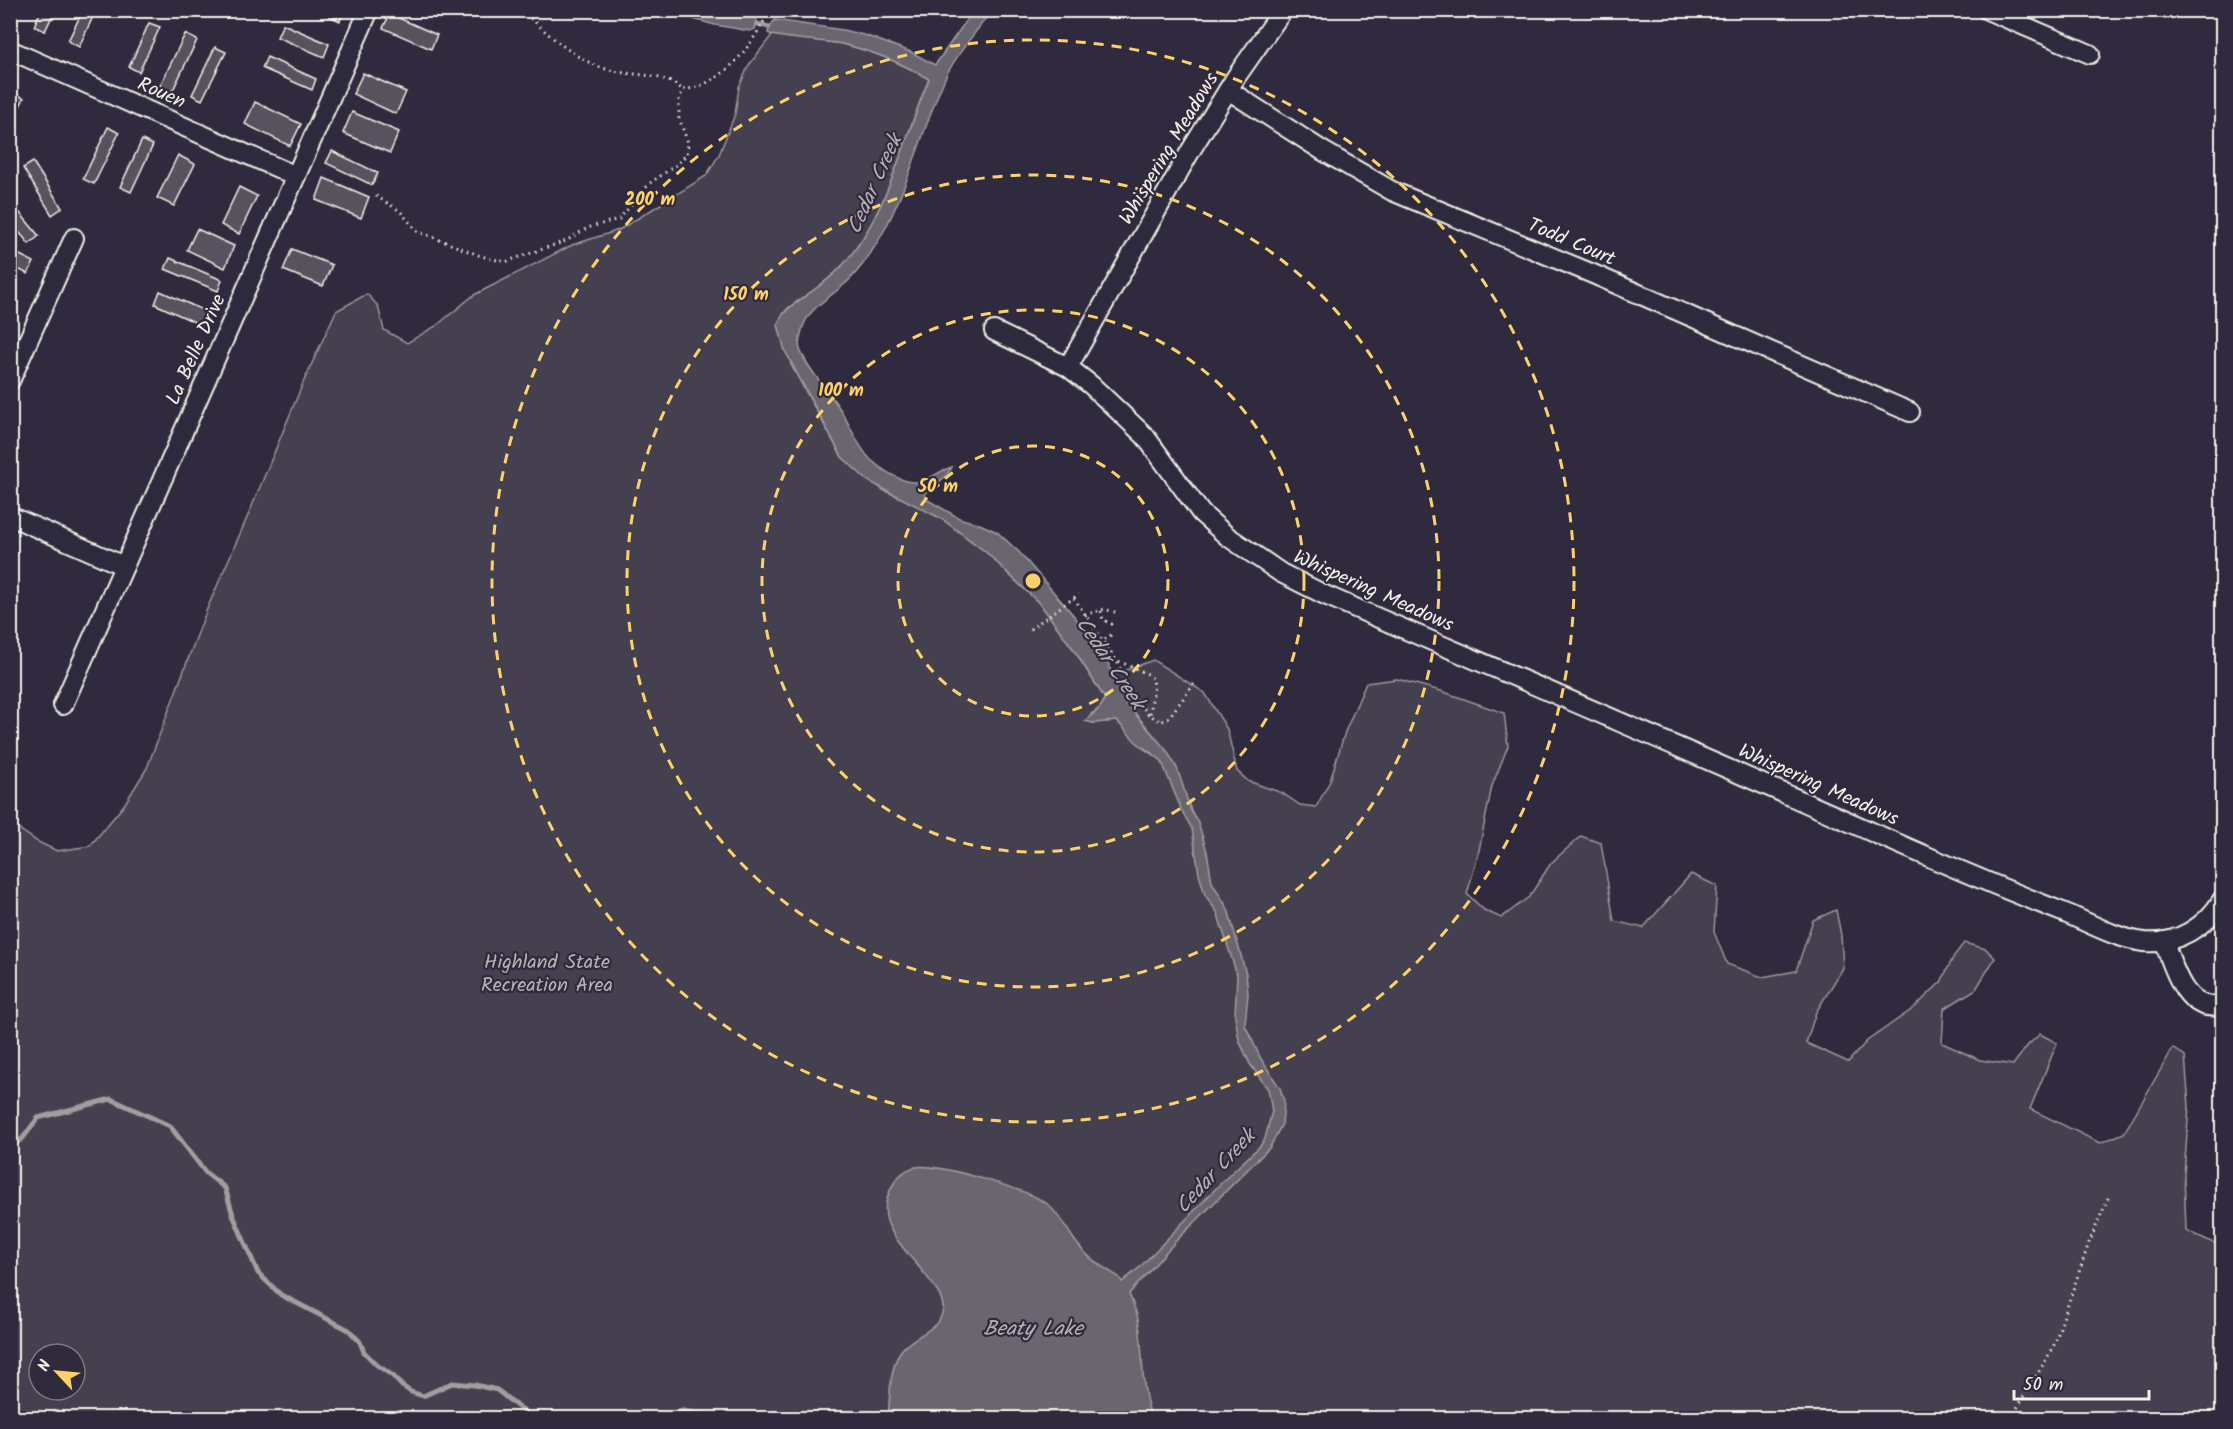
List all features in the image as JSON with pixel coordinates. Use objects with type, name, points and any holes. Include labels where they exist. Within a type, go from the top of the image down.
[{"type":"street","name":"La Belle Drive","points":[[63,705],[369,10]]},
{"type":"street","name":"Whispering Meadows","points":[[1283,10],[1228,90],[1191,150],[1068,367],[1145,436],[1201,513],[1227,536],[1281,573],[1325,595],[1970,876],[2117,937],[2147,942],[2164,941]]},
{"type":"street","points":[[1987,10],[2090,54]]},
{"type":"street","name":"Rouen","points":[[10,50],[296,176]]},
{"type":"street","name":"Todd Court","points":[[1228,90],[1323,151],[1392,191],[1604,279],[1910,412]]},
{"type":"street","points":[[10,381],[74,238]]},
{"type":"street","points":[[994,331],[1068,367]]},
{"type":"street","points":[[10,516],[124,566]]},
{"type":"street","points":[[2219,912],[2186,934],[2164,941],[2176,977],[2194,1001],[2213,1008],[2223,1005]]},
{"type":"path","points":[[522,10],[555,41],[584,60],[606,69],[658,77],[683,90]]},
{"type":"path","points":[[376,196],[400,211],[417,231],[481,256],[505,261],[566,241],[586,228],[620,219],[650,183],[676,165],[687,154],[688,143],[679,118],[679,99],[683,90],[713,80],[731,68],[751,42],[770,10]]},
{"type":"path","points":[[1030,629],[1079,594]]},
{"type":"path","points":[[1072,600],[1116,660],[1132,694],[1150,715],[1161,722],[1169,717],[1194,684]]},
{"type":"path","points":[[1085,615],[1104,609],[1118,614]]},
{"type":"path","points":[[1101,611],[1103,620],[1114,625]]},
{"type":"path","points":[[1095,646],[1114,633]]},
{"type":"path","points":[[1116,660],[1154,679],[1150,715]]},
{"type":"path","points":[[2011,1419],[2053,1348],[2089,1243],[2109,1196]]},
{"type":"green space","name":"Highland State Recreation Area","points":[[772,35],[833,43],[865,50],[929,79],[893,176],[872,224],[842,266],[788,308],[781,317],[791,365],[842,457],[883,490],[942,519],[987,553],[1041,605],[1074,650],[1104,697],[1102,705],[1091,714],[1093,723],[1117,721],[1144,749],[1177,770],[1157,739],[1126,703],[1113,675],[1153,660],[1205,693],[1227,729],[1237,771],[1248,781],[1282,793],[1300,805],[1316,807],[1330,781],[1345,732],[1366,683],[1397,679],[1441,691],[1504,713],[1508,746],[1492,786],[1478,855],[1467,894],[1484,910],[1501,918],[1529,897],[1551,863],[1581,836],[1601,843],[1614,921],[1643,928],[1691,874],[1717,886],[1714,932],[1727,964],[1762,977],[1796,971],[1813,920],[1836,910],[1841,935],[1843,968],[1816,1012],[1806,1043],[1848,1062],[1867,1041],[1914,1008],[1941,982],[1954,956],[1964,943],[1986,949],[1995,958],[1976,989],[1944,1009],[1942,1043],[1980,1060],[2013,1065],[2028,1045],[2040,1034],[2057,1043],[2030,1109],[2100,1143],[2124,1133],[2173,1048],[2185,1056],[2189,1106],[2184,1175],[2186,1230],[2222,1247],[2222,1418],[11,1418],[10,823],[38,842],[57,851],[90,846],[124,805],[147,768],[207,609],[336,311],[367,294],[378,306],[384,330],[407,343],[436,326],[474,295],[572,245],[619,230],[706,176],[719,155],[735,114],[739,87],[749,65]]},
{"type":"water","points":[[664,11],[718,11],[755,17],[757,21],[755,29],[750,31],[715,25]]},
{"type":"water","name":"Beaty Lake","points":[[973,11],[991,11],[960,52],[945,78],[903,190],[882,234],[867,259],[853,276],[809,315],[802,329],[799,347],[807,363],[840,409],[871,460],[892,475],[913,482],[925,480],[952,467],[947,475],[925,494],[926,499],[959,518],[997,532],[1019,552],[1075,617],[1107,661],[1126,703],[1167,751],[1177,768],[1191,811],[1198,822],[1207,852],[1212,882],[1228,909],[1246,974],[1248,993],[1245,1025],[1261,1059],[1280,1088],[1284,1101],[1282,1124],[1270,1147],[1175,1242],[1129,1294],[1141,1337],[1144,1384],[1152,1418],[888,1418],[896,1359],[905,1346],[932,1328],[941,1316],[943,1308],[936,1289],[899,1243],[887,1221],[888,1197],[891,1188],[901,1174],[916,1167],[943,1169],[1021,1191],[1036,1198],[1046,1203],[1056,1213],[1075,1241],[1088,1255],[1119,1277],[1122,1282],[1139,1268],[1260,1146],[1265,1139],[1272,1111],[1268,1089],[1250,1064],[1239,1040],[1235,1016],[1237,975],[1217,912],[1205,895],[1199,874],[1192,829],[1161,760],[1136,742],[1117,721],[1093,723],[1085,721],[1100,708],[1104,697],[1074,650],[1041,605],[987,553],[942,519],[868,481],[842,457],[785,351],[778,325],[781,317],[836,272],[858,246],[883,200],[929,79],[898,63],[864,50],[842,44],[772,35],[768,33],[769,27],[775,20],[843,30],[911,52],[935,65]]},
{"type":"building","points":[[41,10],[55,10],[45,31],[34,26]]},
{"type":"building","points":[[83,10],[96,10],[79,47],[68,41]]},
{"type":"building","points":[[316,10],[343,10],[344,11],[340,21]]},
{"type":"building","points":[[390,14],[437,35],[431,49],[383,28]]},
{"type":"building","points":[[149,23],[160,27],[139,72],[129,67]]},
{"type":"building","points":[[283,24],[329,44],[324,57],[277,37]]},
{"type":"building","points":[[185,34],[197,40],[171,94],[159,88]]},
{"type":"building","points":[[215,47],[226,52],[202,100],[192,95]]},
{"type":"building","points":[[267,57],[316,79],[312,90],[262,68]]},
{"type":"building","points":[[363,73],[406,92],[396,114],[353,94]]},
{"type":"building","points":[[10,91],[24,98],[18,110],[10,106]]},
{"type":"building","points":[[255,102],[301,124],[290,146],[245,124]]},
{"type":"building","points":[[352,112],[399,132],[390,153],[343,133]]},
{"type":"building","points":[[108,127],[119,133],[94,184],[83,179]]},
{"type":"building","points":[[142,140],[153,145],[131,192],[120,187]]},
{"type":"building","points":[[332,151],[378,173],[372,185],[326,163]]},
{"type":"building","points":[[178,155],[195,164],[174,206],[157,198]]},
{"type":"building","points":[[33,162],[62,208],[52,215],[23,168]]},
{"type":"building","points":[[324,178],[369,197],[361,218],[316,200]]},
{"type":"building","points":[[239,187],[257,196],[239,234],[221,225]]},
{"type":"building","points":[[10,201],[39,236],[29,244],[10,221]]},
{"type":"building","points":[[197,229],[234,246],[225,268],[187,250]]},
{"type":"building","points":[[292,249],[332,265],[323,286],[283,270]]},
{"type":"building","points":[[10,250],[34,262],[28,274],[10,265]]},
{"type":"building","points":[[170,258],[222,280],[218,291],[165,269]]},
{"type":"building","points":[[160,291],[207,312],[201,325],[155,304]]},
{"type":"waterway","points":[[757,24],[769,27]]},
{"type":"waterway","name":"Cedar Creek","points":[[10,1148],[23,1138],[38,1118],[111,1099],[170,1126],[206,1173],[225,1188],[233,1215],[258,1273],[281,1295],[349,1330],[360,1342],[364,1352],[411,1392],[423,1396],[452,1383],[475,1385],[497,1390],[532,1418]]},
{"type":"waterway","name":"Cedar Creek","points":[[658,1418],[670,1417],[682,1411],[716,1416],[764,1416],[768,1418]]}]
